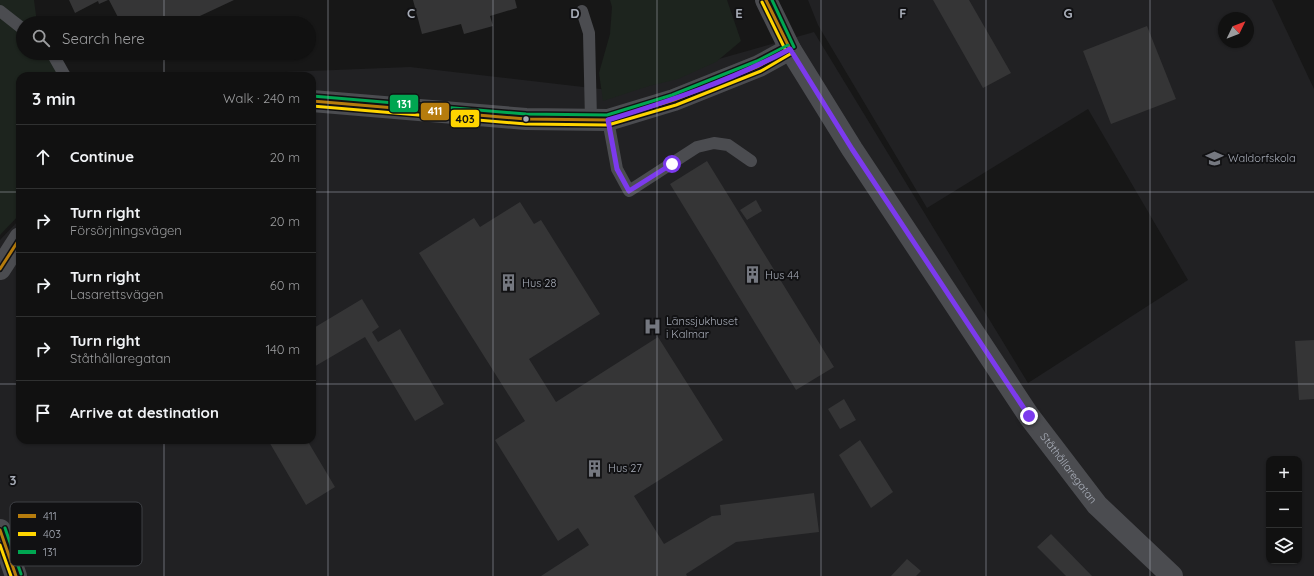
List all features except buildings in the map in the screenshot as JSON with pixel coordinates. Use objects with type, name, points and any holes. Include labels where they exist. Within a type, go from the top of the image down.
[{"type":"street","name":"Ståthållaregatan","points":[[766,0],[790,49],[852,149],[1029,416],[1097,505],[1172,576]]},
{"type":"street","points":[[316,101],[526,119],[599,120],[674,100],[759,66],[790,49]]},
{"type":"street","points":[[0,269],[16,244]]},
{"type":"street","points":[[0,530],[10,559]]},
{"type":"street","points":[[13,566],[16,576]]},
{"type":"lane","points":[[0,11],[16,24]]},
{"type":"lane","points":[[582,12],[589,34],[599,120],[617,169],[629,191],[697,147],[714,143],[728,145],[752,161]]},
{"type":"lane","points":[[56,60],[63,72]]},
{"type":"shaded area","points":[[0,0],[34,0],[36,16],[16,16],[16,60],[52,60],[58,72],[16,72],[16,218],[0,235]]},
{"type":"shaded area","points":[[610,0],[727,0],[741,41],[716,62],[678,79],[649,86],[603,101],[599,73],[610,34],[612,7]]},
{"type":"shaded area","name":"Länssjukhuset i Kalmar","points":[[808,0],[1272,0],[1314,89],[1314,576],[0,576],[0,240],[16,223],[16,444],[316,444],[316,72],[286,72],[410,67],[609,90],[814,32],[1028,383],[1188,280],[1088,109],[927,208],[818,25]]},
{"type":"transit line","name":"411","points":[[766,0],[790,49]]},
{"type":"transit line","name":"131","points":[[772,0],[794,47]]},
{"type":"transit line","name":"403","points":[[762,2],[786,51]]},
{"type":"transit line","name":"131","points":[[316,96],[526,114],[607,115],[672,95],[757,61],[788,45]]},
{"type":"transit line","name":"411","points":[[316,101],[526,119],[608,120],[674,100],[759,66],[790,49]]},
{"type":"transit line","name":"403","points":[[316,106],[526,124],[608,125],[676,105],[761,71],[792,53]]},
{"type":"transit line","name":"411","points":[[0,269],[16,244]]},
{"type":"transit line","name":"131","points":[[5,528],[10,542]]},
{"type":"transit line","name":"411","points":[[0,530],[10,559]]},
{"type":"transit line","name":"403","points":[[0,545],[11,576]]},
{"type":"transit line","name":"411","points":[[13,566],[16,576]]},
{"type":"transit line","name":"131","points":[[18,566],[21,574]]},
{"type":"place","name":"Waldorfskola","points":[[1215,158]]},
{"type":"place","name":"Hus 44","points":[[752,275]]},
{"type":"place","name":"Hus 28","points":[[509,283]]},
{"type":"place","name":"Länssjukhuset i Kalmar","points":[[653,327]]},
{"type":"place","name":"Hus 27","points":[[595,468]]},
{"type":"route","points":[[672,164],[629,191],[617,169],[608,120],[674,100],[759,66],[790,49],[852,149],[1029,416]]}]
